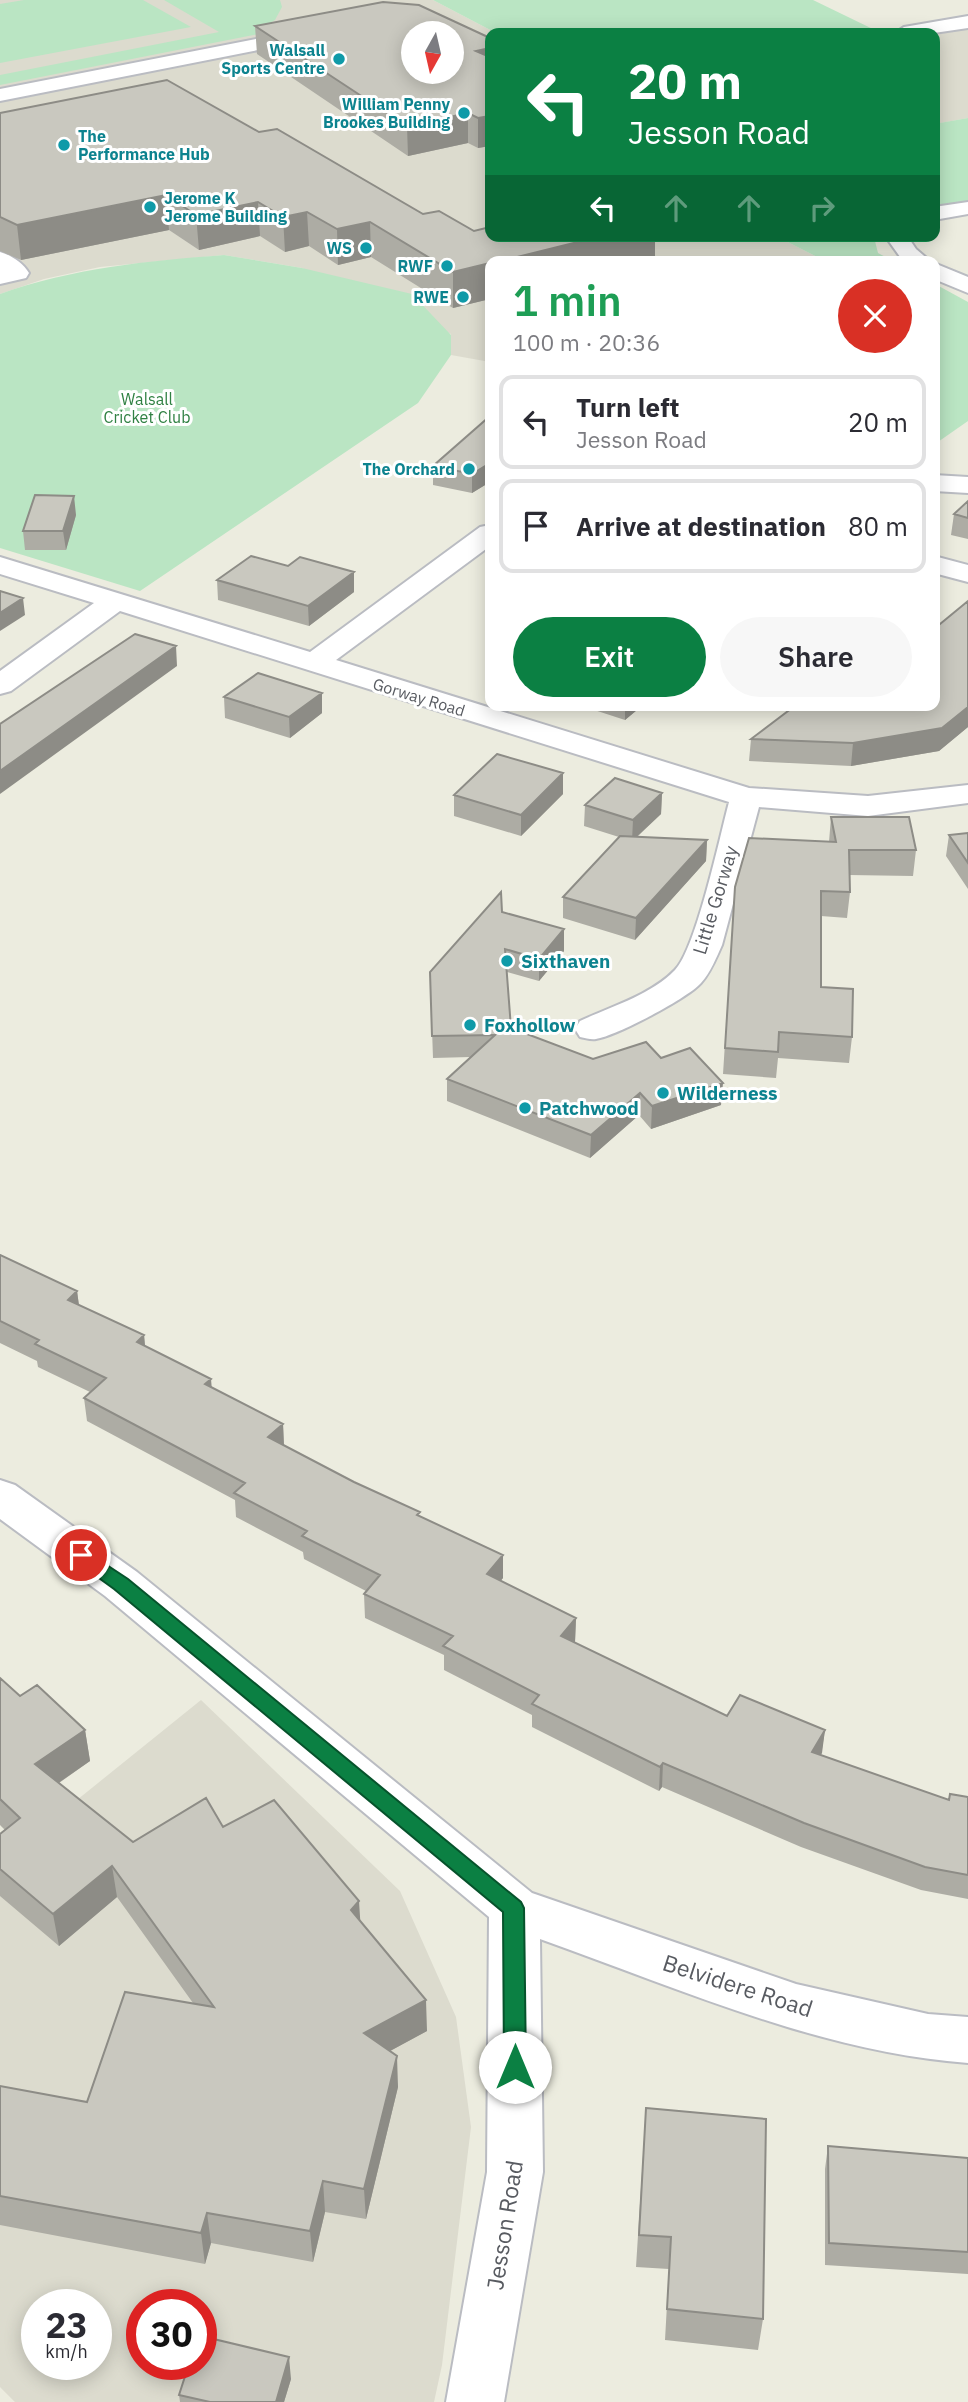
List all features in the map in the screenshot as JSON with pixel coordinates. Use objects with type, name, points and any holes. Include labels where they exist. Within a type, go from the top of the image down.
[{"type":"street","points":[[933,28],[968,22]]},
{"type":"street","points":[[0,95],[322,32]]},
{"type":"street","points":[[940,213],[968,208]]},
{"type":"street","points":[[899,242],[911,256]]},
{"type":"street","points":[[0,259],[18,273],[0,277]]},
{"type":"street","points":[[940,273],[968,286]]},
{"type":"street","points":[[940,484],[968,485]]},
{"type":"street","points":[[312,664],[485,537]]},
{"type":"street","name":"Gorway Road","points":[[0,565],[746,797],[868,806],[968,794]]},
{"type":"street","points":[[940,566],[968,574]]},
{"type":"street","points":[[0,685],[116,601]]},
{"type":"street","name":"Little Gorway","points":[[593,1029],[689,976],[706,942],[746,797]]},
{"type":"street","points":[[0,1496],[121,1584],[514,1908]]},
{"type":"street","name":"Belvidere Road","points":[[514,1908],[796,2007],[928,2037],[968,2040]]},
{"type":"street","name":"Jesson Road","points":[[474,2402],[515,2172],[514,1908]]},
{"type":"shaded area","points":[[0,0],[433,0],[486,28],[485,242],[788,242],[815,256],[485,256],[485,361],[451,355],[451,334],[302,268],[224,255],[100,267],[44,279],[0,294]]},
{"type":"shaded area","points":[[968,28],[968,118],[940,123],[940,34]]},
{"type":"shaded area","points":[[201,1700],[400,1891],[456,2017],[471,2127],[442,2365],[434,2402],[15,2402],[0,2387],[0,1862]]},
{"type":"green space","points":[[24,0],[143,0],[191,27],[0,63],[0,4]]},
{"type":"green space","points":[[164,0],[280,0],[282,7],[275,20],[261,28],[269,32],[0,85],[0,75],[219,32]]},
{"type":"green space","points":[[433,0],[813,0],[871,28],[486,28]]},
{"type":"green space","points":[[968,118],[968,201],[940,206],[940,123]]},
{"type":"green space","points":[[788,242],[875,242],[878,253],[884,256],[815,256]]},
{"type":"green space","name":"Walsall Cricket Club","points":[[224,255],[302,268],[412,294],[451,335],[451,355],[418,403],[140,591],[0,548],[0,294],[83,272],[139,263]]},
{"type":"green space","points":[[940,287],[968,302],[968,421],[940,441]]},
{"type":"building","points":[[383,2],[419,5],[453,21],[401,21],[401,84],[464,84],[464,26],[485,36],[485,49],[476,51],[485,55],[485,117],[478,118],[468,113],[407,126],[255,26]]},
{"type":"building","points":[[167,80],[259,132],[277,129],[423,214],[439,211],[474,231],[485,228],[485,242],[578,242],[521,256],[485,256],[485,264],[453,272],[370,222],[337,229],[307,212],[283,217],[258,202],[196,215],[166,195],[17,225],[0,217],[0,113]]},
{"type":"building","points":[[485,420],[485,466],[472,474],[433,466]]},
{"type":"building","points":[[35,495],[74,496],[63,531],[23,531]]},
{"type":"building","points":[[968,501],[968,518],[954,514]]},
{"type":"building","points":[[251,556],[288,566],[300,557],[354,572],[308,606],[217,580]]},
{"type":"building","points":[[0,591],[23,598],[0,613]]},
{"type":"building","points":[[968,601],[968,707],[942,728],[853,743],[751,739],[788,711],[940,711],[940,624]]},
{"type":"building","points":[[135,634],[176,646],[0,771],[0,724]]},
{"type":"building","points":[[258,673],[322,693],[289,717],[224,697]]},
{"type":"building","points":[[497,754],[563,773],[521,815],[454,795]]},
{"type":"building","points":[[615,778],[662,793],[633,820],[585,805]]},
{"type":"building","points":[[831,817],[909,817],[916,850],[849,850],[850,892],[821,891],[821,987],[853,989],[852,1037],[779,1032],[778,1052],[725,1048],[735,887],[749,838],[836,842]]},
{"type":"building","points":[[968,833],[968,863],[949,835]]},
{"type":"building","points":[[620,836],[707,840],[636,918],[563,897]]},
{"type":"building","points":[[501,892],[502,912],[564,929],[539,959],[505,949],[511,1028],[593,1059],[646,1042],[661,1058],[690,1048],[723,1083],[652,1106],[640,1093],[591,1135],[447,1079],[495,1035],[432,1036],[430,972]]},
{"type":"building","points":[[0,1255],[77,1291],[68,1300],[144,1335],[137,1342],[211,1379],[205,1384],[283,1424],[268,1437],[354,1482],[420,1512],[417,1515],[503,1555],[487,1574],[576,1618],[561,1636],[727,1716],[740,1695],[825,1730],[812,1752],[949,1800],[950,1794],[968,1797],[968,1875],[925,1867],[804,1823],[663,1763],[660,1767],[532,1704],[539,1695],[443,1646],[453,1636],[364,1594],[380,1575],[302,1536],[307,1531],[234,1493],[245,1483],[84,1398],[106,1378],[35,1344],[39,1340],[0,1321]]},
{"type":"building","points":[[0,1678],[20,1696],[37,1685],[85,1730],[35,1764],[133,1842],[206,1798],[223,1827],[274,1800],[359,1901],[351,1910],[426,2000],[364,2033],[397,2056],[364,2189],[323,2181],[310,2231],[207,2213],[201,2233],[0,2196],[0,2086],[87,2102],[125,1992],[214,2007],[112,1866],[53,1914],[0,1869],[0,1834],[20,1818],[0,1799]]},
{"type":"building","points":[[646,2108],[766,2119],[763,2319],[667,2309],[671,2237],[639,2235]]},
{"type":"building","points":[[828,2146],[968,2158],[968,2252],[829,2243]]},
{"type":"building","points":[[217,2340],[289,2357],[276,2402],[210,2402],[179,2395],[184,2380],[217,2380]]},
{"type":"place","name":"Walsall Sports Centre","points":[[339,59]]},
{"type":"place","name":"William Penny Brookes Building","points":[[464,113]]},
{"type":"place","name":"The Performance Hub","points":[[64,145]]},
{"type":"place","name":"Jerome K Jerome Building","points":[[150,207]]},
{"type":"place","name":"WS","points":[[366,248]]},
{"type":"place","name":"RWF","points":[[447,266]]},
{"type":"place","name":"RWE","points":[[463,297]]},
{"type":"place","name":"The Orchard","points":[[469,469]]},
{"type":"place","name":"Sixthaven","points":[[507,961]]},
{"type":"place","name":"Foxhollow","points":[[470,1025]]},
{"type":"place","name":"Wilderness","points":[[663,1093]]},
{"type":"place","name":"Patchwood","points":[[525,1108]]},
{"type":"route","points":[[81,1555],[121,1584],[514,1908],[515,2067]]}]
